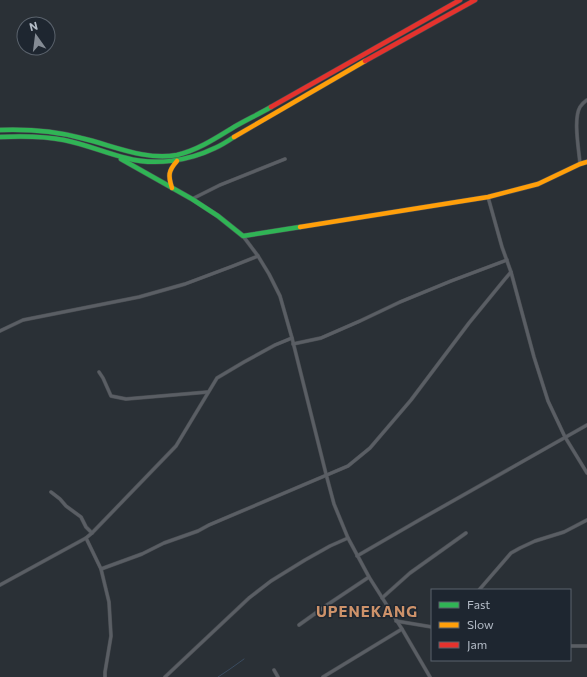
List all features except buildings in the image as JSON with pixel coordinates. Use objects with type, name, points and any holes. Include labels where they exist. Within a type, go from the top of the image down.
[{"type":"main road","points":[[0,130],[43,130],[67,134],[142,154],[156,156],[175,155],[194,150],[460,0]]},
{"type":"main road","points":[[0,137],[44,137],[65,141],[138,161],[160,162],[178,160],[198,155],[215,148],[475,0]]},
{"type":"main road","points":[[246,121],[254,125]]},
{"type":"main road","points":[[115,155],[192,199],[218,216],[243,236],[488,197],[538,184],[587,162]]},
{"type":"main road","points":[[172,188],[169,179],[169,171],[178,160]]},
{"type":"street","points":[[580,164],[577,119],[579,108],[587,100]]},
{"type":"street","points":[[192,199],[220,185],[285,159]]},
{"type":"street","points":[[488,197],[548,401],[565,437],[587,473]]},
{"type":"street","points":[[243,236],[270,274],[280,296],[334,504],[348,538],[369,577],[430,677]]},
{"type":"street","points":[[0,331],[24,320],[139,297],[185,284],[258,256]]},
{"type":"street","points":[[293,344],[321,338],[400,302],[507,260]]},
{"type":"street","points":[[101,569],[142,554],[164,543],[198,531],[208,525],[348,466],[370,448],[411,400],[469,323],[511,272]]},
{"type":"street","points":[[0,585],[86,538],[92,533],[176,446],[217,378],[250,358],[292,338]]},
{"type":"street","points":[[99,372],[111,396],[126,399],[208,392]]},
{"type":"street","points":[[357,556],[587,425]]},
{"type":"street","points":[[51,492],[81,517],[86,527],[92,533]]},
{"type":"street","points":[[480,589],[511,553],[535,542],[564,532],[587,520]]},
{"type":"street","points":[[382,598],[410,573],[466,533]]},
{"type":"street","points":[[86,538],[101,569],[109,602],[111,636],[105,677]]},
{"type":"street","points":[[165,677],[249,598],[271,581],[330,546],[348,538]]},
{"type":"street","points":[[299,624],[369,577]]},
{"type":"street","points":[[396,621],[431,627]]},
{"type":"street","points":[[323,677],[402,629]]},
{"type":"street","points":[[571,646],[587,646]]},
{"type":"street","points":[[274,670],[278,677]]},
{"type":"waterway","points":[[218,677],[244,659]]},
{"type":"traffic: fast","points":[[0,130],[31,130],[51,132],[93,141],[141,154],[153,156],[177,155],[200,147],[271,107]]},
{"type":"traffic: fast","points":[[0,137],[16,136],[64,140],[110,154],[148,162],[171,161],[194,156],[218,147],[234,137]]},
{"type":"traffic: fast","points":[[121,159],[192,199],[218,216],[243,236],[300,227]]},
{"type":"traffic: slow","points":[[234,137],[365,61]]},
{"type":"traffic: slow","points":[[172,188],[170,171],[177,161]]},
{"type":"traffic: slow","points":[[300,227],[488,197],[538,184],[587,162]]},
{"type":"traffic: jam","points":[[271,107],[460,0]]},
{"type":"traffic: jam","points":[[365,61],[475,0]]},
{"type":"district","name":"UPENEKANG","points":[[367,612]]}]
